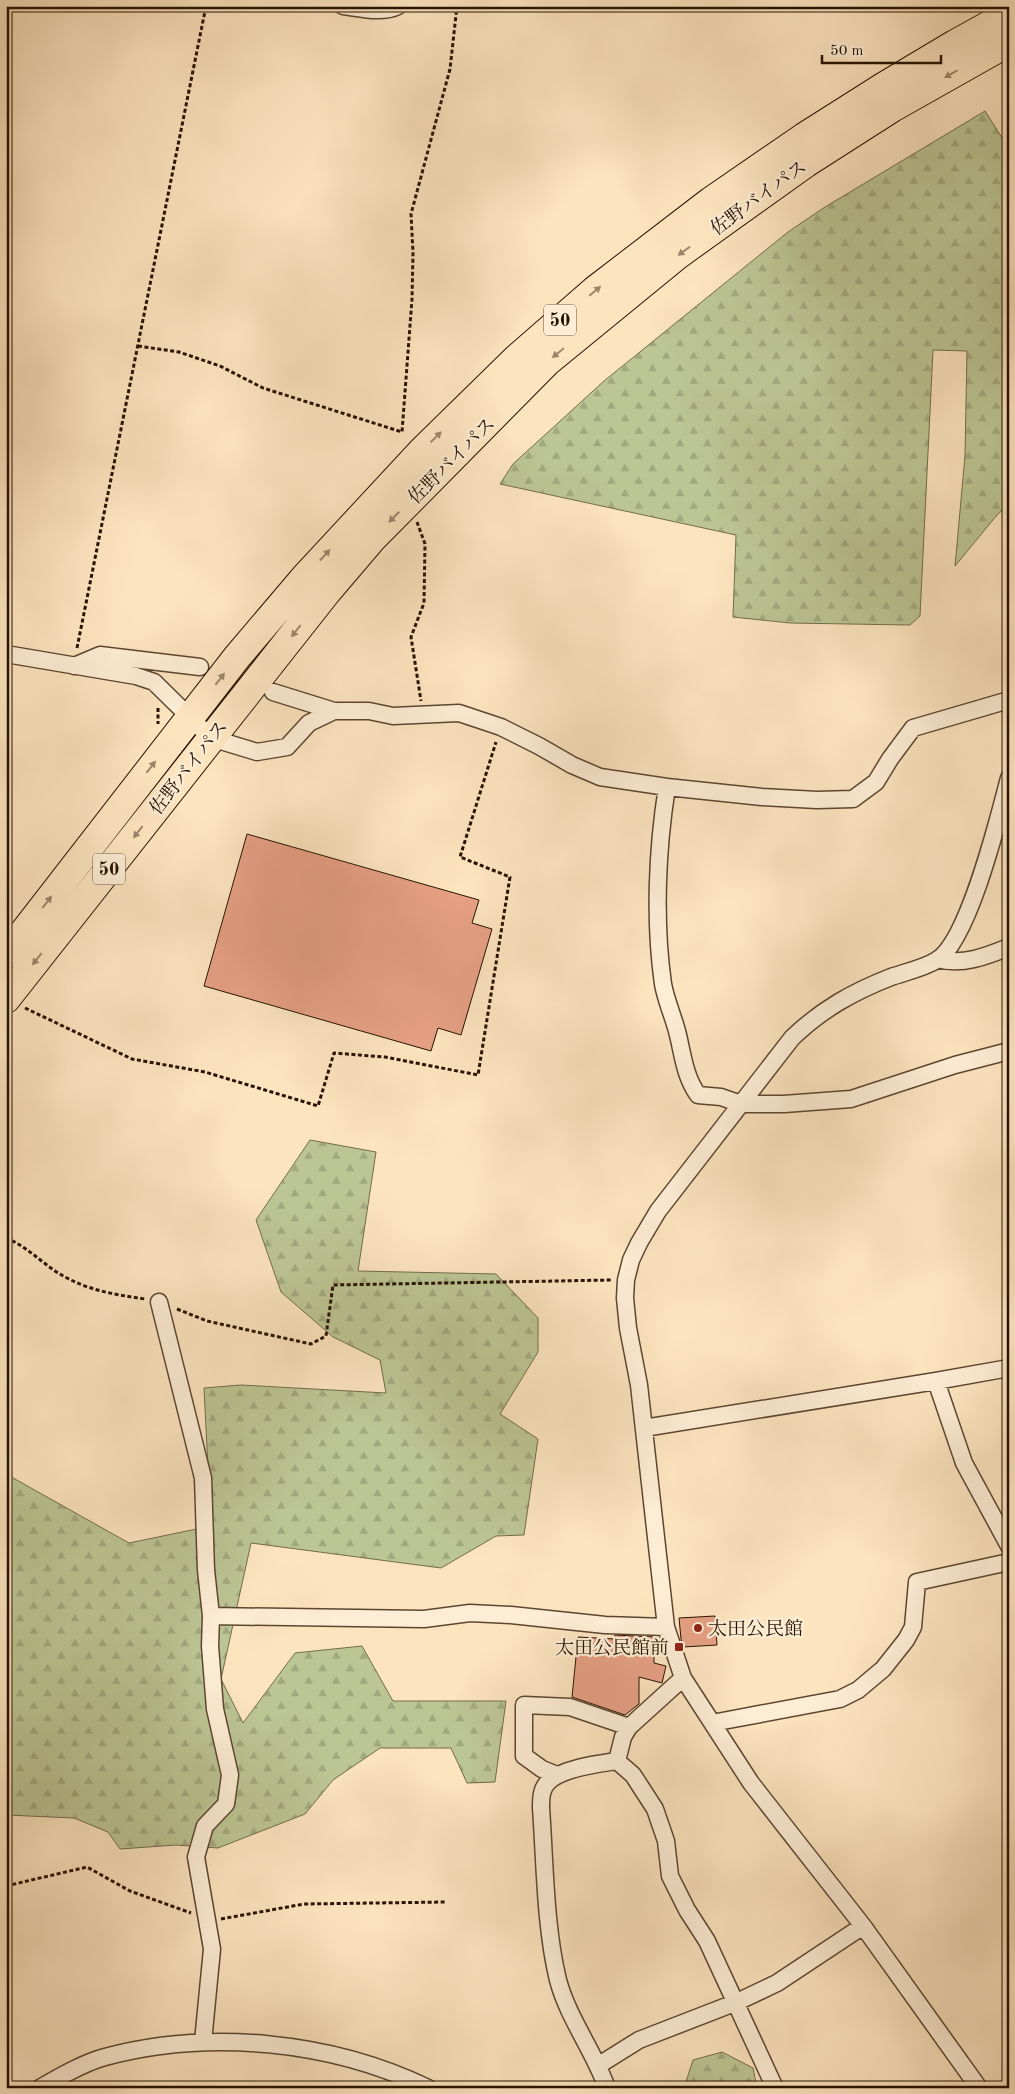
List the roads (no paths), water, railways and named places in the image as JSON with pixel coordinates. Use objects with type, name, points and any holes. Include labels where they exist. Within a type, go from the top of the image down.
[{"type":"highway","name":"佐野バイパス","points":[[6,955],[237,656],[305,577],[422,450],[517,358],[595,290],[711,201],[804,137],[954,44],[1009,14]]},
{"type":"highway","name":"佐野バイパス","points":[[15,1004],[211,738],[332,586],[372,539],[547,362],[679,254],[806,162],[892,108],[1006,46]]},
{"type":"street","points":[[343,6],[373,10],[398,6]]},
{"type":"street","points":[[6,654],[136,676],[154,682],[211,738],[257,752],[287,748],[309,723],[334,710]]},
{"type":"street","points":[[74,666],[100,655],[200,666]]},
{"type":"street","points":[[273,692],[334,710],[369,711],[394,716],[459,713],[501,727],[572,765],[600,777],[667,787],[762,797],[853,799],[876,782],[890,758],[913,728],[1009,700]]},
{"type":"street","points":[[979,2088],[863,1926],[751,1783],[683,1678],[666,1627],[639,1385],[626,1308],[626,1280],[635,1252],[658,1212],[792,1038],[812,1019],[864,988],[938,959],[952,943],[963,924],[994,835],[1009,778]]},
{"type":"street","points":[[667,787],[661,825],[658,907],[663,985],[678,1033],[690,1083],[698,1095],[721,1097],[741,1104],[784,1104],[851,1099],[955,1065],[1009,1051]]},
{"type":"street","points":[[938,959],[950,963],[975,959],[1009,947]]},
{"type":"street","points":[[159,1302],[203,1478],[206,1570],[211,1616],[210,1646],[215,1709],[230,1775],[226,1804],[205,1826],[196,1857],[212,1949],[203,2042]]},
{"type":"street","points":[[644,1428],[1009,1368]]},
{"type":"street","points":[[936,1381],[964,1463],[1009,1546]]},
{"type":"street","points":[[712,1723],[840,1699],[858,1690],[883,1669],[906,1640],[913,1627],[917,1582],[1009,1562]]},
{"type":"street","points":[[211,1616],[424,1618],[470,1613],[511,1615],[605,1625],[666,1627]]},
{"type":"street","points":[[617,1760],[623,1737],[629,1727],[683,1678]]},
{"type":"street","points":[[557,1775],[542,1769],[524,1756],[524,1705],[570,1707],[629,1727]]},
{"type":"street","points":[[607,2088],[599,2065],[568,2005],[558,1981],[552,1945],[541,1808],[542,1795],[547,1783],[557,1775],[617,1760]]},
{"type":"street","points":[[617,1760],[633,1774],[655,1809],[666,1841],[670,1876],[687,1910],[706,1940],[737,2002],[775,2088]]},
{"type":"street","points":[[599,2065],[639,2040],[737,2002],[777,1983],[863,1926]]},
{"type":"street","points":[[40,2088],[103,2057],[164,2044],[203,2042],[261,2044],[302,2049],[368,2063],[428,2088]]},
{"type":"place","name":"太田公民館","points":[[698,1628]]},
{"type":"place","name":"太田公民館前","points":[[679,1647]]}]
